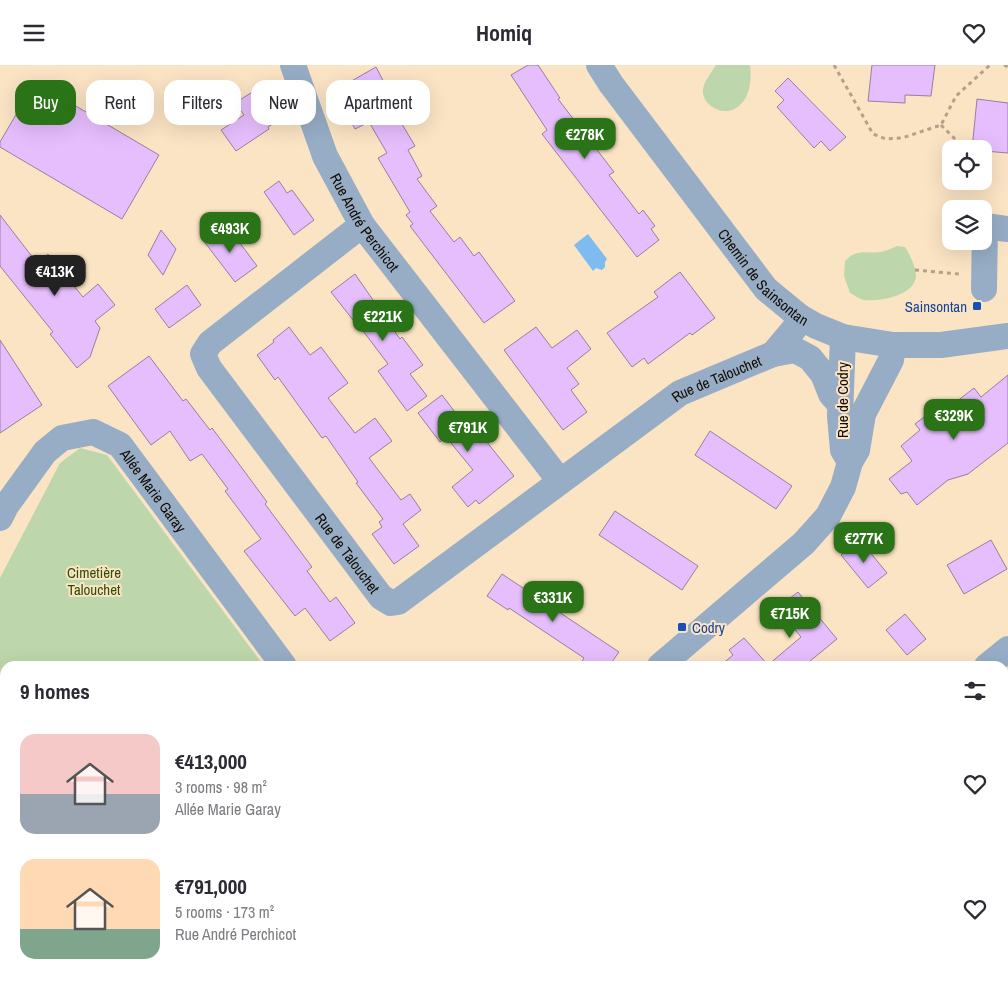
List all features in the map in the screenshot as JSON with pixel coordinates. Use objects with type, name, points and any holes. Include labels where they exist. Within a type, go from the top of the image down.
[{"type":"street","name":"Rue André Perchicot","points":[[293,65],[325,156],[362,225],[560,481]]},
{"type":"street","name":"Chemin de Sainsontan","points":[[599,65],[611,84],[766,289],[800,317],[816,327],[843,337],[893,345],[941,345],[1008,336]]},
{"type":"street","name":"Rue de Talouchet","points":[[362,225],[210,343],[203,354],[209,368],[381,597],[391,603],[398,602],[680,393],[773,354],[794,329],[800,317]]},
{"type":"street","points":[[984,283],[985,225],[1008,229]]},
{"type":"street","name":"Rue de Codry","points":[[843,337],[839,404],[843,450],[850,462]]},
{"type":"street","name":"Rue de Codry","points":[[666,661],[804,543],[828,516],[843,487],[850,462],[857,450],[863,414],[891,360],[893,345]]},
{"type":"street","points":[[773,354],[795,350],[810,358],[823,374],[830,395],[839,404]]},
{"type":"street","name":"Allée Marie Garay","points":[[0,518],[6,506],[45,452],[62,438],[93,432],[120,445],[280,661]]},
{"type":"street","points":[[993,661],[1008,649]]},
{"type":"path","points":[[834,65],[873,134],[886,139],[902,138],[941,125],[956,96],[990,65]]},
{"type":"path","points":[[1004,65],[1008,67]]},
{"type":"path","points":[[941,125],[956,140]]},
{"type":"path","points":[[914,270],[984,283]]},
{"type":"green space","points":[[716,65],[750,65],[751,77],[747,95],[741,104],[731,110],[725,111],[714,108],[705,100],[703,95],[705,83]]},
{"type":"green space","points":[[897,246],[905,247],[915,269],[914,283],[909,288],[903,293],[878,300],[864,300],[850,293],[844,276],[845,261],[854,254],[881,252]]},
{"type":"green space","name":"Cimetière Talouchet","points":[[80,448],[107,455],[260,661],[0,661],[0,578],[60,463]]},
{"type":"water","points":[[588,234],[607,259],[602,270],[596,268],[593,271],[574,245]]},
{"type":"building","points":[[528,65],[538,65],[560,98],[558,99],[614,172],[609,175],[639,214],[643,210],[655,226],[651,229],[659,240],[637,257],[542,134],[547,130],[511,75]]},
{"type":"building","points":[[872,65],[935,65],[931,96],[905,95],[905,103],[868,101]]},
{"type":"building","points":[[376,67],[383,80],[353,80]]},
{"type":"building","points":[[788,78],[846,137],[830,151],[821,141],[814,148],[777,107],[784,100],[775,91]]},
{"type":"building","points":[[251,93],[251,125],[271,125],[268,127],[269,129],[236,151],[221,130],[229,125],[241,125],[241,117],[244,115],[241,111],[241,99]]},
{"type":"building","points":[[977,99],[1008,103],[1008,153],[992,152],[992,140],[973,140]]},
{"type":"building","points":[[76,106],[86,112],[86,125],[108,125],[159,155],[122,219],[0,147],[0,142],[15,116],[15,125],[76,125]]},
{"type":"building","points":[[353,125],[363,125],[355,129]]},
{"type":"building","points":[[371,125],[403,125],[415,146],[408,150],[422,176],[417,179],[437,206],[430,211],[454,242],[460,237],[474,256],[479,252],[515,301],[484,323],[410,226],[413,224],[406,215],[410,212],[378,158],[387,153]]},
{"type":"building","points":[[279,181],[287,193],[292,190],[314,220],[294,235],[264,192]]},
{"type":"building","points":[[0,215],[37,263],[48,254],[83,297],[98,284],[115,305],[95,321],[100,328],[90,357],[77,368],[50,334],[53,332],[0,266]]},
{"type":"building","points":[[221,226],[230,238],[234,235],[257,266],[235,282],[203,240]]},
{"type":"building","points":[[161,230],[176,249],[163,275],[148,255]]},
{"type":"building","points":[[680,272],[715,318],[692,335],[690,333],[648,364],[644,358],[632,367],[607,333],[658,297],[654,292]]},
{"type":"building","points":[[355,274],[400,339],[402,337],[423,365],[410,374],[427,396],[407,411],[378,371],[388,364],[331,292]]},
{"type":"building","points":[[187,285],[201,305],[169,328],[155,309]]},
{"type":"building","points":[[289,327],[310,355],[321,347],[348,383],[328,398],[355,433],[375,418],[392,441],[369,458],[401,500],[410,494],[421,510],[403,524],[419,546],[394,564],[372,534],[382,527],[379,522],[383,519],[356,483],[358,482],[326,436],[322,438],[278,377],[275,380],[257,355]]},
{"type":"building","points":[[536,327],[552,348],[577,330],[591,349],[567,368],[579,384],[571,390],[587,412],[563,430],[504,350]]},
{"type":"building","points":[[0,340],[42,405],[0,433]]},
{"type":"building","points":[[149,356],[183,401],[186,399],[210,430],[212,428],[267,502],[265,504],[312,567],[307,571],[330,602],[336,597],[355,623],[330,641],[305,608],[295,616],[244,551],[261,539],[225,491],[228,489],[202,454],[190,461],[170,431],[151,445],[108,386]]},
{"type":"building","points":[[1008,375],[1008,443],[968,474],[948,480],[917,505],[907,492],[901,494],[889,479],[912,461],[901,446],[920,430],[915,424],[942,403],[947,409],[974,388],[981,397]]},
{"type":"building","points":[[442,395],[473,436],[478,431],[514,476],[479,504],[476,500],[468,507],[452,487],[473,470],[446,437],[440,442],[418,413]]},
{"type":"building","points":[[710,431],[792,486],[776,509],[695,455]]},
{"type":"building","points":[[615,511],[698,566],[682,590],[599,535]]},
{"type":"building","points":[[860,540],[887,573],[868,588],[841,555]]},
{"type":"building","points":[[991,540],[1007,569],[964,594],[947,565]]},
{"type":"building","points":[[502,574],[619,652],[613,661],[582,661],[584,658],[509,608],[508,610],[487,596]]},
{"type":"building","points":[[798,592],[837,639],[810,661],[773,661],[801,637],[777,608]]},
{"type":"building","points":[[905,614],[926,639],[907,655],[886,630]]},
{"type":"building","points":[[744,638],[764,661],[726,661],[733,655],[729,650]]},
{"type":"place","name":"Sainsontan","points":[[977,306]]},
{"type":"place","name":"Codry","points":[[682,627]]}]
